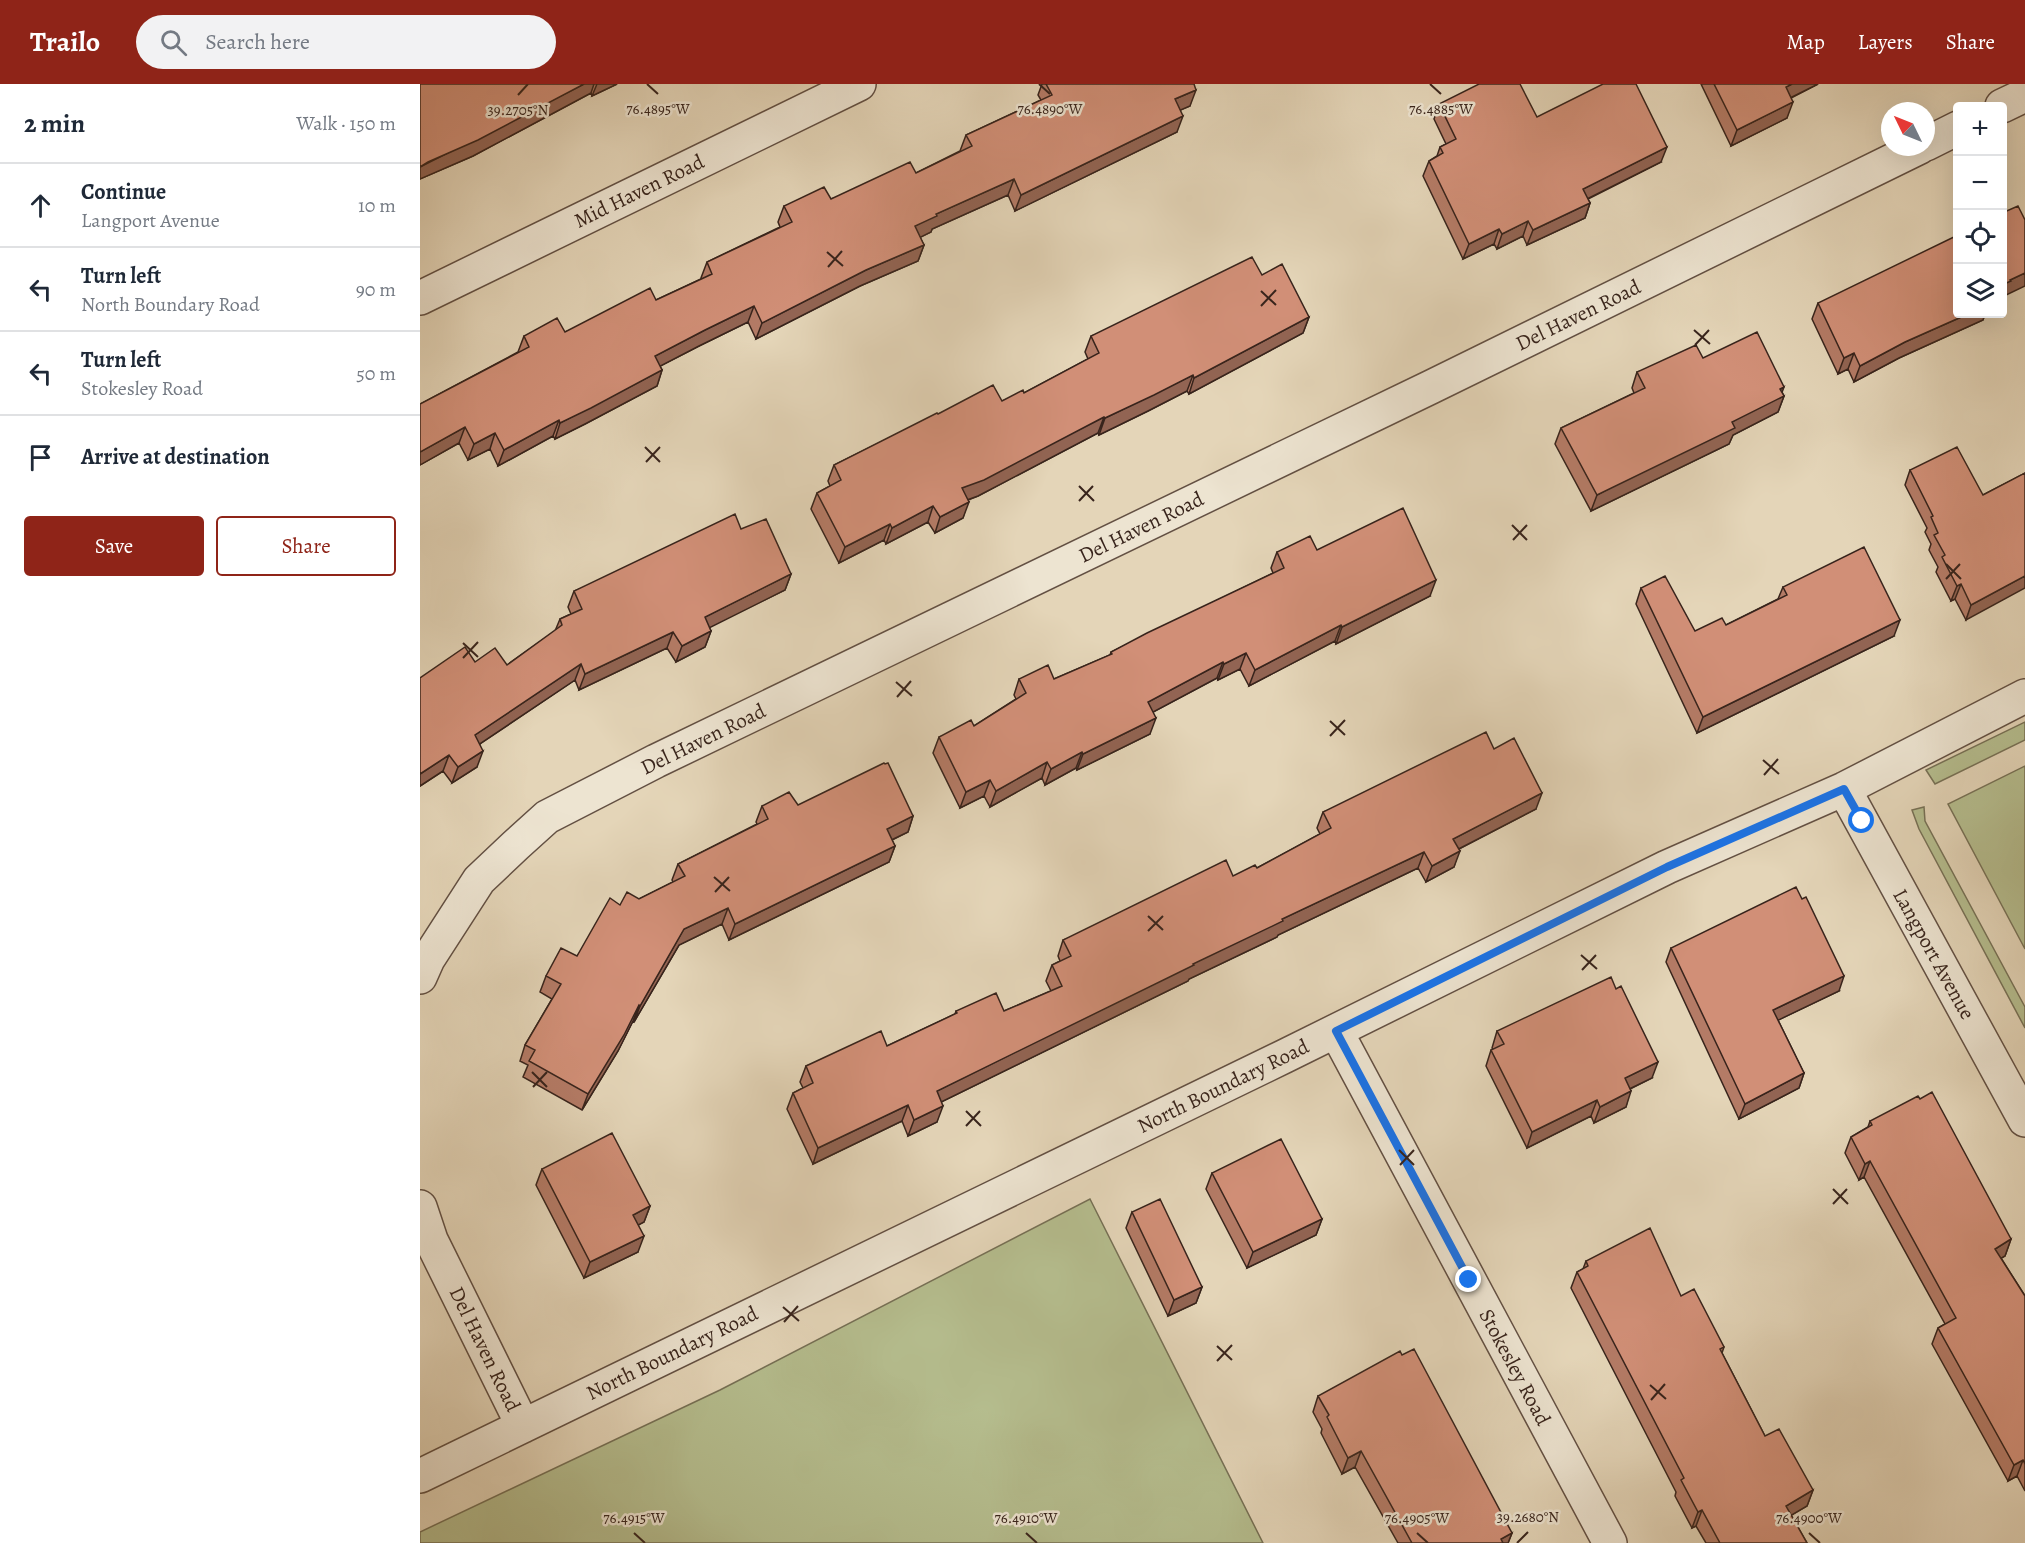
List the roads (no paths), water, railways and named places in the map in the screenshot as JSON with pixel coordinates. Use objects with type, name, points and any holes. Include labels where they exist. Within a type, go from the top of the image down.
[{"type":"street","name":"Mid Haven Road","points":[[420,298],[859,84]]},
{"type":"street","points":[[2007,104],[2025,95]]},
{"type":"street","points":[[1935,140],[1953,130]]},
{"type":"street","name":"Del Haven Road","points":[[420,977],[428,959],[478,880],[547,817],[667,756],[1442,382],[1902,156]]},
{"type":"street","name":"North Boundary Road","points":[[420,1476],[1336,1031],[1667,867],[1844,789],[2025,696]]},
{"type":"street","name":"Langport Avenue","points":[[1844,789],[2025,1120]]},
{"type":"street","name":"Stokesley Road","points":[[1336,1031],[1610,1543]]},
{"type":"street","name":"Del Haven Road","points":[[420,1207],[431,1240],[523,1426]]}]
